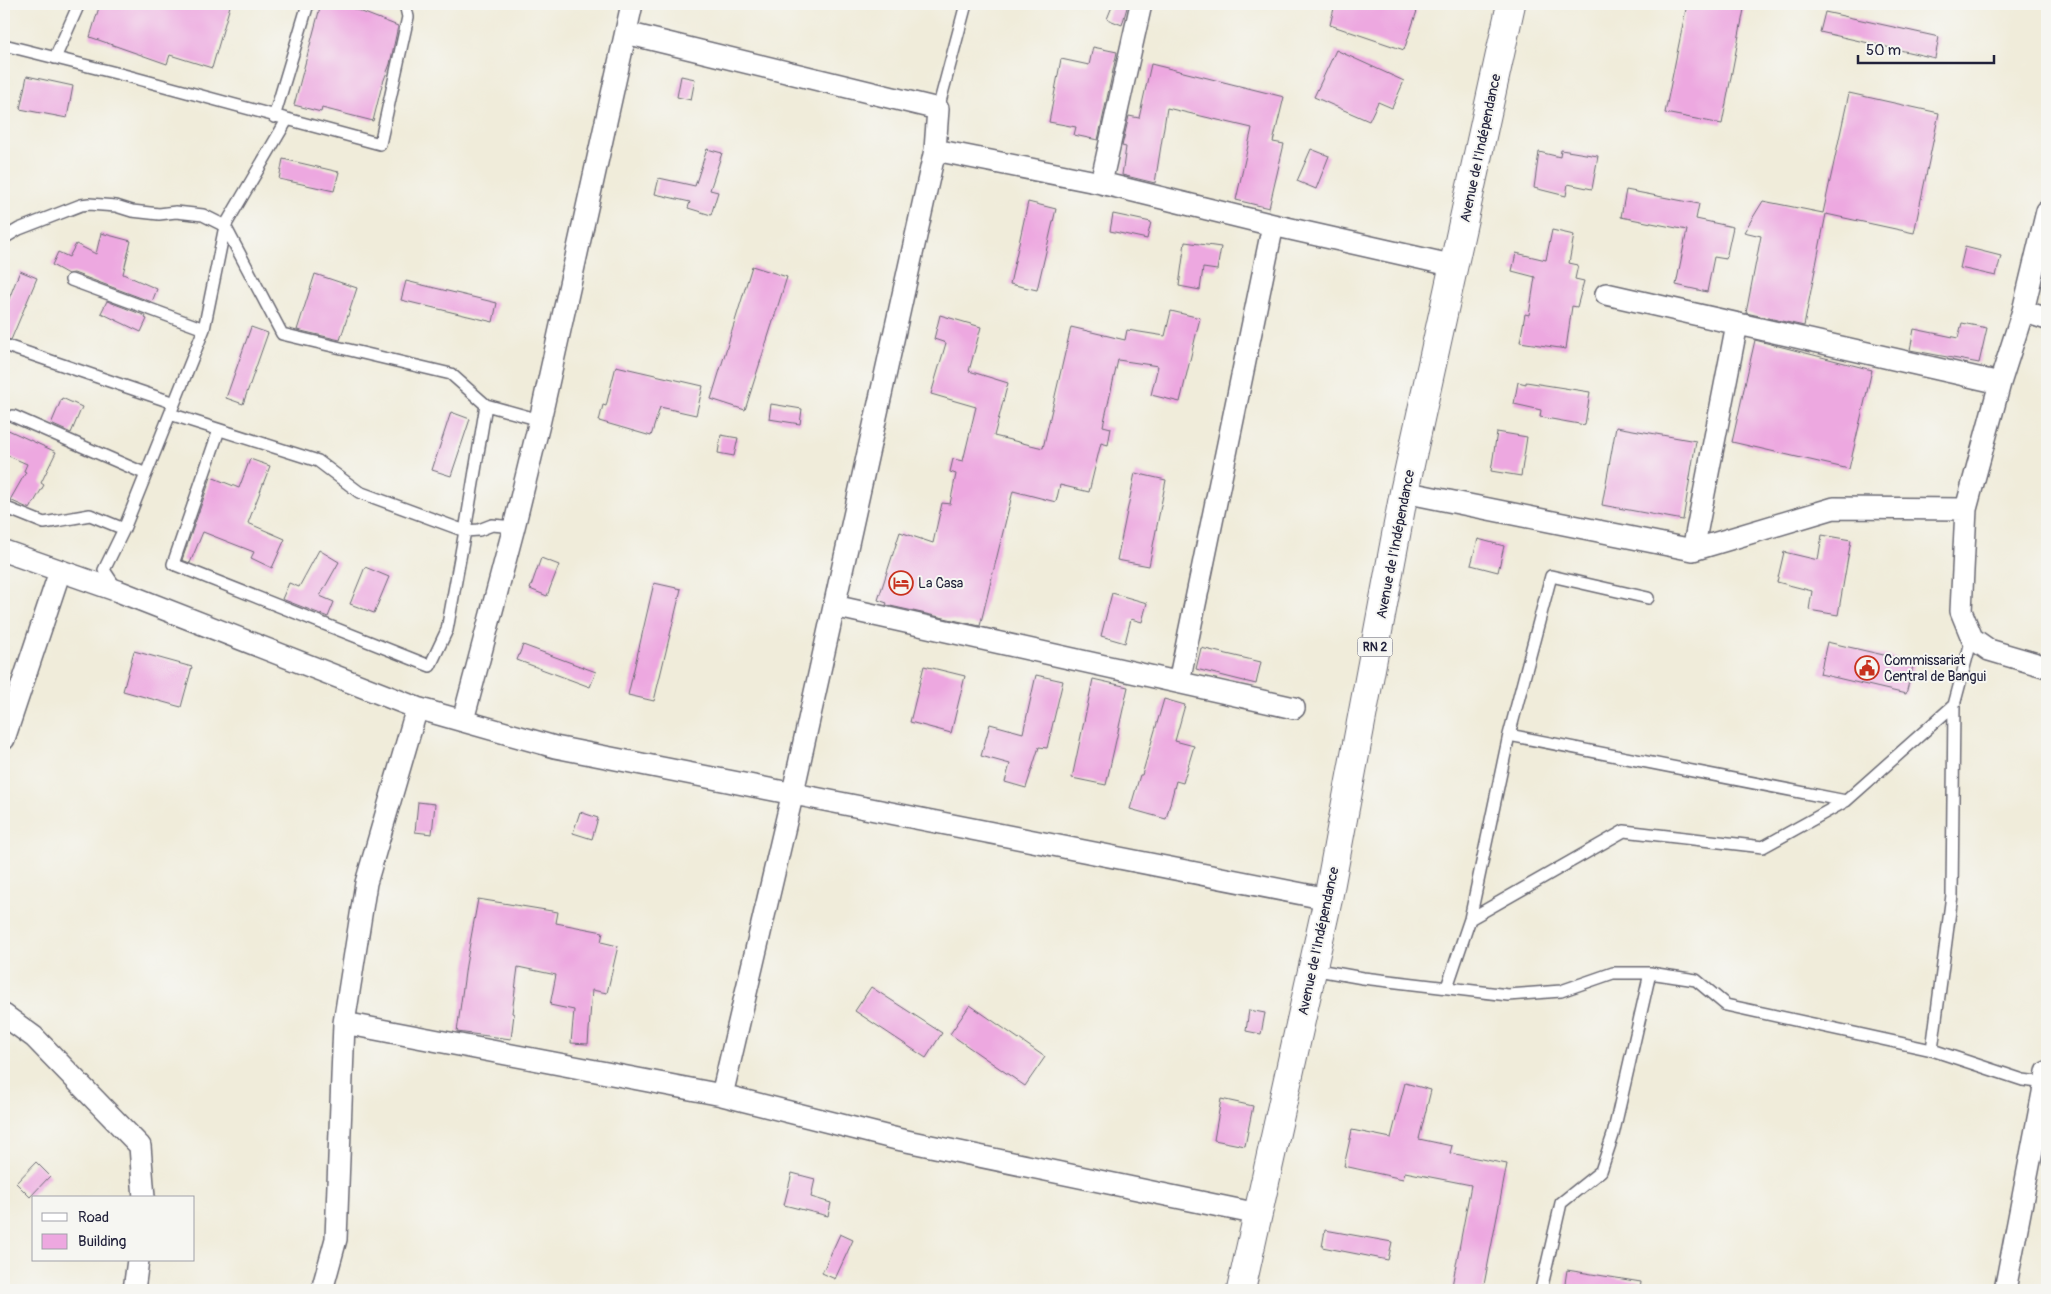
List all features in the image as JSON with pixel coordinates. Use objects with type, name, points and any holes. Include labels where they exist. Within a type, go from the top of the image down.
[{"type":"main road","name":"Avenue de l'Indépendance","points":[[1242,1290],[1328,899],[1404,492],[1511,4]]},
{"type":"street","points":[[463,720],[514,528],[540,420],[632,4]]},
{"type":"street","points":[[1101,183],[1141,4]]},
{"type":"street","points":[[626,34],[938,108],[935,150],[793,792],[722,1095]]},
{"type":"street","points":[[935,150],[1101,183],[1273,225],[1455,266]]},
{"type":"street","points":[[2047,211],[2023,311],[2000,383],[1966,509],[1961,611],[1972,638],[1989,650],[2047,667]]},
{"type":"street","points":[[1179,682],[1273,225]]},
{"type":"street","points":[[1606,294],[2000,383]]},
{"type":"street","points":[[2023,311],[2047,319]]},
{"type":"street","points":[[1693,550],[1737,324]]},
{"type":"street","points":[[1404,492],[1693,550],[1834,508],[1966,509]]},
{"type":"street","points":[[4,551],[118,591],[416,708],[555,747],[793,792],[1328,899]]},
{"type":"street","points":[[4,739],[60,571]]},
{"type":"street","points":[[834,606],[1294,708]]},
{"type":"street","points":[[322,1290],[336,1239],[344,1023],[366,883],[416,708]]},
{"type":"street","points":[[4,1015],[34,1037],[140,1146],[144,1196]]},
{"type":"street","points":[[344,1023],[722,1095],[897,1139],[1258,1214]]},
{"type":"street","points":[[2008,1289],[2046,1078]]},
{"type":"street","points":[[134,1290],[138,1262]]},
{"type":"lane","points":[[55,58],[79,4]]},
{"type":"lane","points":[[274,117],[308,4]]},
{"type":"lane","points":[[4,45],[380,144],[408,17],[406,4]]},
{"type":"lane","points":[[938,108],[966,4]]},
{"type":"lane","points":[[118,591],[104,570],[124,529],[204,329],[225,226],[287,120]]},
{"type":"lane","points":[[4,238],[27,226],[81,205],[116,206],[132,212],[159,214],[176,212],[203,214],[225,226],[282,334],[451,374],[486,405],[540,420]]},
{"type":"lane","points":[[71,280],[204,329]]},
{"type":"lane","points":[[4,345],[174,402]]},
{"type":"lane","points":[[219,430],[173,564],[430,666],[447,630],[466,531],[486,405]]},
{"type":"lane","points":[[170,414],[318,462],[360,492],[466,531],[479,530],[492,524],[514,528]]},
{"type":"lane","points":[[13,416],[146,474]]},
{"type":"lane","points":[[4,507],[44,523],[90,515],[124,529]]},
{"type":"lane","points":[[1447,987],[1470,919],[1509,735],[1552,576],[1648,598]]},
{"type":"lane","points":[[1932,1050],[1952,895],[1954,705],[1972,638]]},
{"type":"lane","points":[[1470,919],[1624,831],[1763,847],[1846,802],[1954,705]]},
{"type":"lane","points":[[1509,735],[1846,802]]},
{"type":"lane","points":[[1312,969],[1363,978],[1508,995],[1561,991],[1613,973],[1650,973],[1696,980],[1726,1005],[1932,1050],[2023,1080],[2046,1078]]},
{"type":"lane","points":[[1541,1290],[1561,1203],[1601,1171],[1613,1135],[1650,973]]},
{"type":"building","points":[[100,4],[223,4],[230,6],[212,68],[170,55],[167,64],[90,37]]},
{"type":"building","points":[[321,4],[350,4],[349,7],[398,26],[390,64],[382,85],[373,121],[322,108],[321,112],[294,105]]},
{"type":"building","points":[[1113,4],[1128,4],[1122,25],[1107,19]]},
{"type":"building","points":[[1335,4],[1396,4],[1417,11],[1404,50],[1330,25]]},
{"type":"building","points":[[1687,4],[1745,4],[1722,124],[1665,113]]},
{"type":"building","points":[[1825,12],[1939,37],[1935,58],[1820,32]]},
{"type":"building","points":[[1093,47],[1117,52],[1098,140],[1074,135],[1076,127],[1049,122],[1061,59],[1089,65]]},
{"type":"building","points":[[1336,50],[1404,81],[1392,108],[1378,102],[1369,121],[1314,97]]},
{"type":"building","points":[[1151,64],[1284,97],[1273,142],[1284,144],[1269,208],[1236,200],[1252,128],[1167,108],[1155,183],[1122,175],[1126,147],[1122,146],[1129,116],[1139,118]]},
{"type":"building","points":[[27,76],[73,86],[67,118],[20,109]]},
{"type":"building","points":[[681,76],[695,79],[691,100],[677,97]]},
{"type":"building","points":[[1849,93],[1939,113],[1914,233],[1826,214],[1804,326],[1746,313],[1761,236],[1744,232],[1763,201],[1823,213]]},
{"type":"building","points":[[707,149],[722,153],[710,190],[718,192],[711,215],[688,208],[690,202],[655,194],[659,178],[695,186]]},
{"type":"building","points":[[1311,149],[1329,156],[1316,189],[1297,181]]},
{"type":"building","points":[[1561,150],[1598,156],[1592,189],[1568,184],[1566,196],[1534,188],[1539,152],[1560,157]]},
{"type":"building","points":[[283,159],[339,172],[334,191],[279,179]]},
{"type":"building","points":[[1626,190],[1699,204],[1696,219],[1733,227],[1726,259],[1714,257],[1707,292],[1676,285],[1687,230],[1621,217]]},
{"type":"building","points":[[1028,202],[1056,209],[1037,290],[1010,284]]},
{"type":"building","points":[[1113,214],[1151,222],[1147,239],[1110,231]]},
{"type":"building","points":[[1552,230],[1574,235],[1569,263],[1578,265],[1575,279],[1584,281],[1577,307],[1572,306],[1566,349],[1520,342],[1525,314],[1529,315],[1535,277],[1512,271],[1516,253],[1546,260]]},
{"type":"building","points":[[101,233],[131,241],[123,274],[157,289],[152,302],[74,273],[68,274],[52,265],[58,252],[69,257],[76,244],[96,254]]},
{"type":"building","points":[[1185,242],[1221,247],[1217,270],[1203,268],[1200,290],[1179,286]]},
{"type":"building","points":[[1965,247],[2001,256],[1996,276],[1960,268]]},
{"type":"building","points":[[752,266],[787,277],[745,410],[711,399]]},
{"type":"building","points":[[20,271],[37,278],[11,340],[4,338],[4,311]]},
{"type":"building","points":[[315,274],[357,288],[340,340],[297,330]]},
{"type":"building","points":[[406,281],[497,303],[493,322],[401,300]]},
{"type":"building","points":[[107,301],[146,316],[145,318],[147,319],[141,332],[101,313]]},
{"type":"building","points":[[1171,311],[1200,318],[1180,402],[1151,395],[1158,366],[1118,360],[1103,426],[1111,428],[1108,445],[1101,443],[1089,492],[1060,485],[1056,502],[1013,491],[980,626],[886,605],[887,603],[878,600],[900,532],[933,543],[942,503],[950,504],[956,474],[950,472],[953,459],[963,461],[976,407],[931,394],[946,343],[934,339],[940,315],[981,327],[969,371],[1008,383],[994,436],[1043,448],[1071,327],[1125,340],[1127,330],[1165,336]]},
{"type":"building","points":[[1962,323],[1987,328],[1979,363],[1910,350],[1914,329],[1958,338]]},
{"type":"building","points":[[251,327],[268,333],[243,404],[226,398]]},
{"type":"building","points":[[1755,340],[1872,370],[1849,469],[1732,442]]},
{"type":"building","points":[[616,366],[703,386],[696,415],[660,407],[651,436],[599,421],[603,405],[606,406]]},
{"type":"building","points":[[1518,382],[1590,392],[1585,425],[1540,417],[1541,410],[1514,404]]},
{"type":"building","points":[[62,398],[82,407],[71,433],[51,424]]},
{"type":"building","points":[[771,404],[802,409],[800,424],[769,419]]},
{"type":"building","points":[[451,412],[470,419],[451,476],[432,470]]},
{"type":"building","points":[[1616,427],[1696,441],[1683,520],[1602,505]]},
{"type":"building","points":[[4,428],[56,452],[41,483],[44,485],[30,509],[10,500],[26,472],[24,471],[27,464],[4,454]]},
{"type":"building","points":[[1497,432],[1527,437],[1521,476],[1491,471]]},
{"type":"building","points":[[721,435],[738,438],[734,456],[718,453]]},
{"type":"building","points":[[250,459],[270,466],[248,523],[285,539],[272,568],[251,558],[254,552],[203,532],[190,563],[182,560],[211,477],[239,488]]},
{"type":"building","points":[[1135,473],[1166,480],[1149,566],[1117,560]]},
{"type":"building","points":[[1822,535],[1851,540],[1838,615],[1809,610],[1812,591],[1777,582],[1784,552],[1818,560]]},
{"type":"building","points":[[1478,539],[1504,546],[1498,572],[1471,565]]},
{"type":"building","points":[[319,550],[339,562],[320,596],[334,602],[328,617],[282,599],[289,583],[299,587]]},
{"type":"building","points":[[541,558],[559,565],[547,596],[530,589]]},
{"type":"building","points":[[365,567],[389,577],[374,613],[350,604]]},
{"type":"building","points":[[654,583],[681,589],[654,701],[628,695]]},
{"type":"building","points":[[1112,593],[1147,603],[1142,622],[1131,619],[1125,643],[1101,636]]},
{"type":"building","name":"Commissariat Central de Bangui","points":[[1827,642],[1914,662],[1906,694],[1820,674]]},
{"type":"building","points":[[523,645],[596,672],[590,687],[517,660]]},
{"type":"building","points":[[1201,648],[1261,662],[1256,684],[1196,669]]},
{"type":"building","points":[[134,651],[192,667],[181,707],[123,691]]},
{"type":"building","points":[[924,666],[965,676],[951,733],[910,722]]},
{"type":"building","points":[[1036,675],[1063,681],[1047,748],[1039,747],[1026,788],[1005,782],[1010,764],[981,756],[990,724],[1023,733]]},
{"type":"building","points":[[1093,679],[1128,687],[1106,785],[1072,778]]},
{"type":"building","points":[[1164,699],[1185,705],[1175,741],[1194,746],[1183,783],[1176,781],[1166,819],[1130,809]]},
{"type":"building","points":[[418,802],[435,804],[432,834],[415,832]]},
{"type":"building","points":[[580,812],[598,818],[592,839],[573,833]]},
{"type":"building","points":[[478,899],[558,912],[556,923],[603,932],[601,942],[618,946],[607,993],[592,990],[588,1044],[571,1043],[574,1010],[550,1005],[556,975],[518,967],[512,1013],[514,1014],[511,1039],[457,1032],[466,965]]},
{"type":"building","points":[[871,987],[942,1033],[926,1058],[855,1011]]},
{"type":"building","points":[[970,1005],[1045,1057],[1025,1086],[950,1034]]},
{"type":"building","points":[[1249,1010],[1265,1013],[1261,1034],[1246,1031]]},
{"type":"building","points":[[1405,1083],[1431,1090],[1419,1139],[1452,1146],[1450,1153],[1507,1164],[1483,1290],[1452,1286],[1471,1185],[1405,1172],[1403,1179],[1344,1166],[1352,1130],[1391,1138]]},
{"type":"building","points":[[1221,1099],[1253,1106],[1245,1146],[1214,1140]]},
{"type":"building","points":[[36,1162],[50,1176],[30,1197],[16,1183]]},
{"type":"building","points":[[792,1173],[815,1179],[811,1197],[831,1203],[828,1216],[784,1205]]},
{"type":"building","points":[[1325,1230],[1392,1242],[1388,1260],[1322,1247]]},
{"type":"building","points":[[840,1234],[853,1240],[835,1279],[822,1273]]},
{"type":"building","points":[[1567,1270],[1641,1282],[1640,1290],[1564,1290]]},
{"type":"place","name":"La Casa","points":[[901,583]]},
{"type":"place","name":"Commissariat Central de Bangui","points":[[1867,668]]}]
